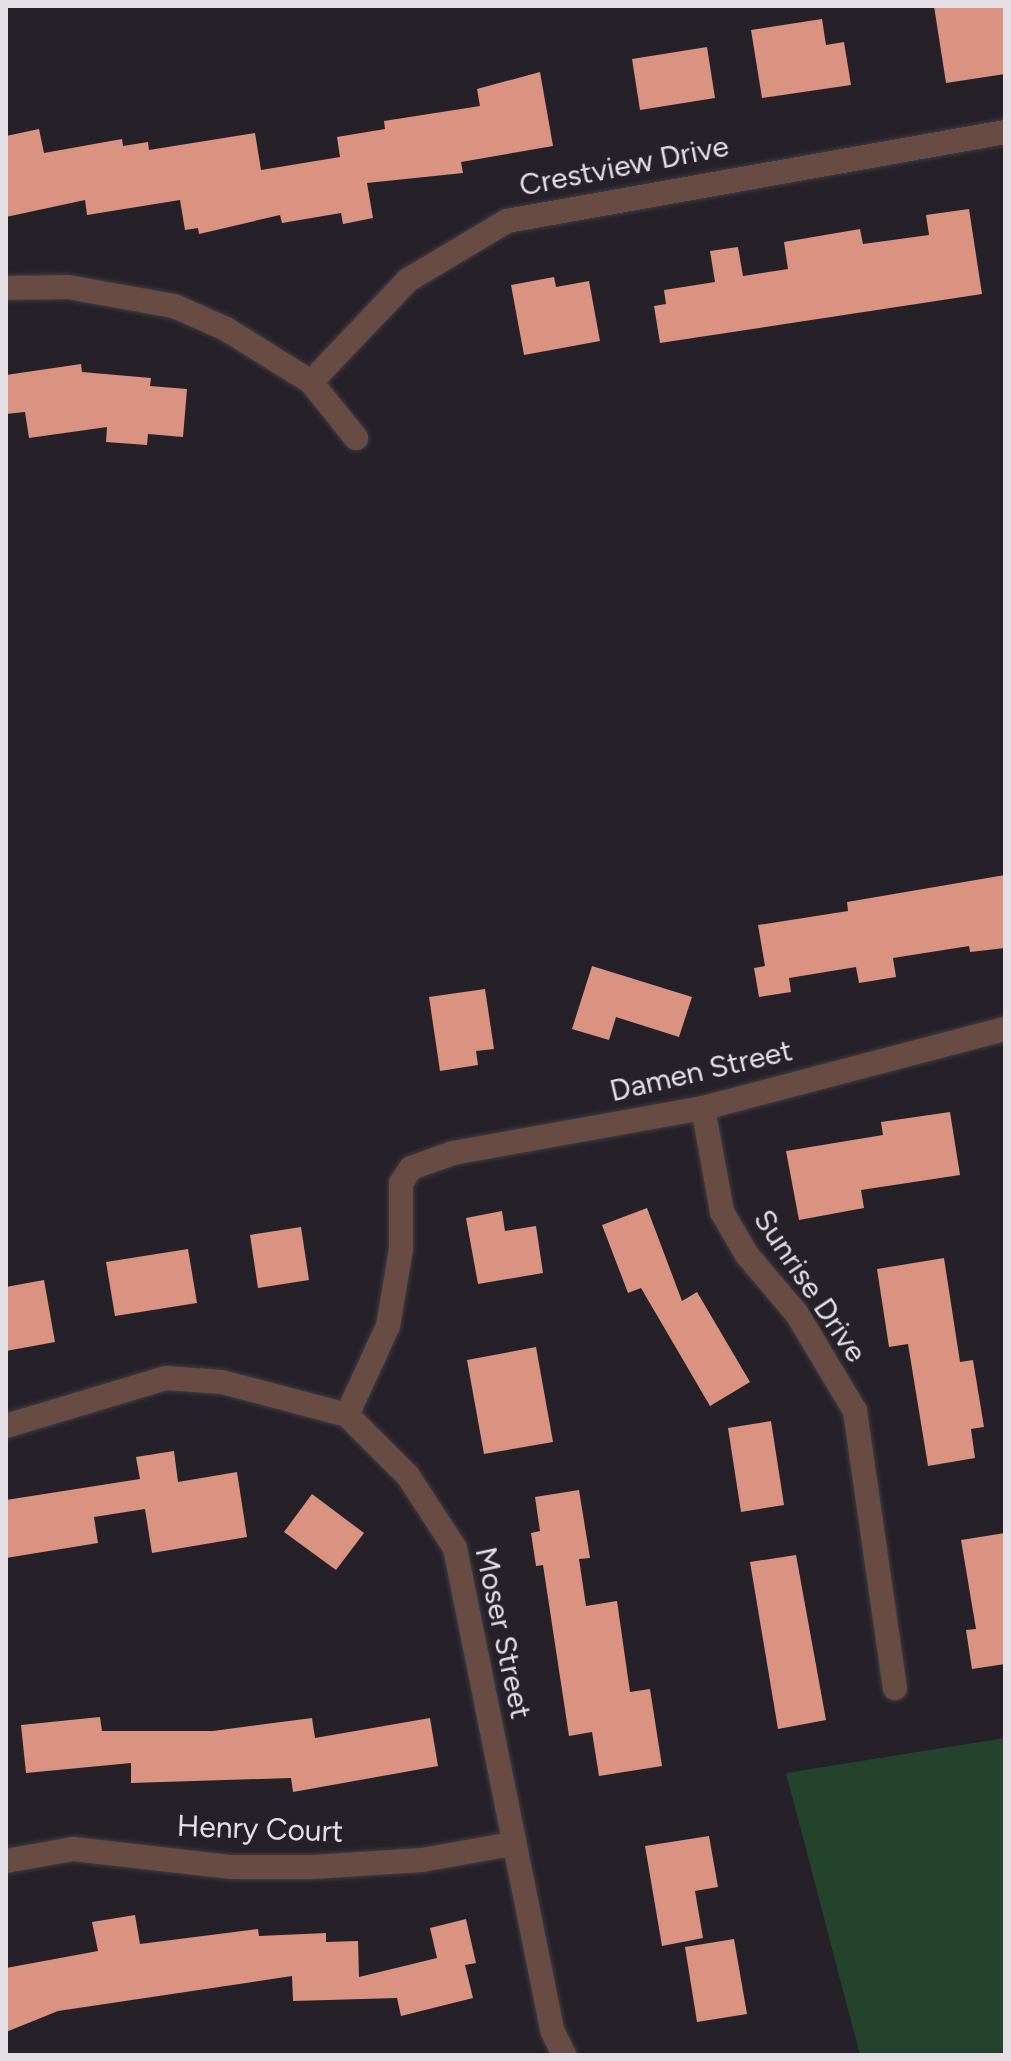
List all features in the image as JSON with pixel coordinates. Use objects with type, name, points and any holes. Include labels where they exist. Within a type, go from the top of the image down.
[{"type":"street","name":"Crestview Drive","points":[[311,382],[408,280],[439,257],[507,221],[1005,132]]},
{"type":"street","points":[[6,288],[68,287],[174,306],[226,329],[311,382],[356,438]]},
{"type":"street","name":"Damen Street","points":[[347,1415],[388,1326],[401,1249],[401,1183],[411,1168],[453,1153],[703,1108],[1005,1029]]},
{"type":"street","name":"Sunrise Drive","points":[[703,1108],[722,1212],[747,1255],[797,1314],[855,1411],[895,1688]]},
{"type":"street","name":"Moser Street","points":[[6,1426],[166,1378],[270,1391],[347,1415],[408,1476],[455,1548],[472,1614],[512,1844],[552,2030],[564,2055]]},
{"type":"street","name":"Henry Court","points":[[6,1861],[73,1849],[232,1867],[313,1867],[422,1860],[512,1844]]},
{"type":"green space","points":[[1005,1738],[1005,2055],[860,2055],[786,1773]]},
{"type":"building","points":[[934,6],[1005,8],[1005,74],[946,83]]},
{"type":"building","points":[[822,19],[826,45],[844,42],[851,85],[762,98],[751,30]]},
{"type":"building","points":[[707,47],[715,98],[640,110],[632,59]]},
{"type":"building","points":[[540,72],[553,146],[461,162],[463,173],[367,183],[373,218],[343,224],[341,213],[282,223],[280,215],[199,234],[198,228],[185,230],[180,200],[87,215],[85,200],[6,217],[6,136],[39,129],[44,153],[122,139],[123,146],[148,142],[149,150],[255,133],[261,170],[340,157],[337,137],[385,129],[384,121],[480,106],[477,89]]},
{"type":"building","points":[[969,209],[982,294],[660,343],[654,306],[666,304],[664,290],[715,282],[710,251],[738,247],[743,276],[788,269],[784,242],[860,229],[863,244],[929,235],[926,215]]},
{"type":"building","points":[[554,277],[556,287],[589,281],[600,341],[524,355],[511,285]]},
{"type":"building","points":[[81,364],[82,372],[151,378],[150,386],[187,389],[183,437],[148,434],[147,445],[106,442],[107,427],[29,438],[25,412],[6,414],[6,375]]},
{"type":"building","points":[[1005,875],[1005,948],[970,952],[969,946],[893,958],[896,977],[859,983],[856,967],[789,978],[791,992],[759,997],[754,968],[765,966],[758,925],[848,911],[847,902]]},
{"type":"building","points":[[592,966],[692,997],[679,1037],[616,1017],[609,1040],[572,1029]]},
{"type":"building","points":[[485,989],[494,1049],[476,1051],[478,1065],[440,1071],[429,997]]},
{"type":"building","points":[[950,1112],[960,1175],[861,1190],[864,1208],[799,1220],[786,1151],[883,1135],[881,1122]]},
{"type":"building","points":[[647,1208],[682,1301],[697,1292],[750,1382],[710,1406],[641,1288],[628,1293],[602,1225]]},
{"type":"building","points":[[502,1211],[505,1231],[536,1226],[543,1273],[478,1284],[466,1218]]},
{"type":"building","points":[[301,1227],[309,1280],[258,1288],[250,1235]]},
{"type":"building","points":[[188,1249],[197,1303],[115,1316],[106,1262]]},
{"type":"building","points":[[944,1258],[960,1362],[973,1360],[984,1427],[971,1429],[975,1458],[928,1466],[908,1344],[889,1347],[877,1269]]},
{"type":"building","points":[[44,1280],[55,1342],[6,1351],[6,1287]]},
{"type":"building","points":[[536,1347],[553,1442],[484,1454],[467,1360]]},
{"type":"building","points":[[771,1421],[784,1505],[741,1512],[728,1428]]},
{"type":"building","points":[[174,1451],[178,1482],[237,1472],[247,1537],[152,1553],[145,1509],[94,1517],[98,1543],[6,1558],[6,1500],[140,1479],[136,1457]]},
{"type":"building","points":[[579,1490],[590,1558],[579,1559],[586,1606],[617,1601],[630,1692],[650,1689],[662,1766],[599,1776],[592,1732],[569,1736],[543,1565],[536,1566],[531,1533],[540,1531],[535,1497]]},
{"type":"building","points":[[312,1494],[364,1533],[336,1570],[284,1532]]},
{"type":"building","points":[[1005,1533],[1005,1664],[972,1669],[966,1630],[976,1629],[961,1540]]},
{"type":"building","points":[[796,1555],[826,1720],[778,1729],[750,1562]]},
{"type":"building","points":[[100,1717],[102,1731],[213,1731],[312,1718],[315,1738],[430,1718],[438,1766],[293,1792],[291,1778],[131,1783],[131,1763],[26,1773],[21,1725]]},
{"type":"building","points":[[709,1836],[718,1887],[695,1891],[703,1938],[662,1946],[645,1846]]},
{"type":"building","points":[[135,1915],[140,1944],[258,1929],[259,1936],[326,1933],[326,1942],[358,1941],[359,1977],[437,1958],[430,1928],[466,1919],[476,1963],[465,1965],[473,1998],[401,2016],[397,1998],[293,2001],[292,1976],[58,2011],[6,2032],[6,1968],[98,1951],[92,1922]]},
{"type":"building","points":[[734,1939],[747,2014],[697,2022],[685,1947]]}]
